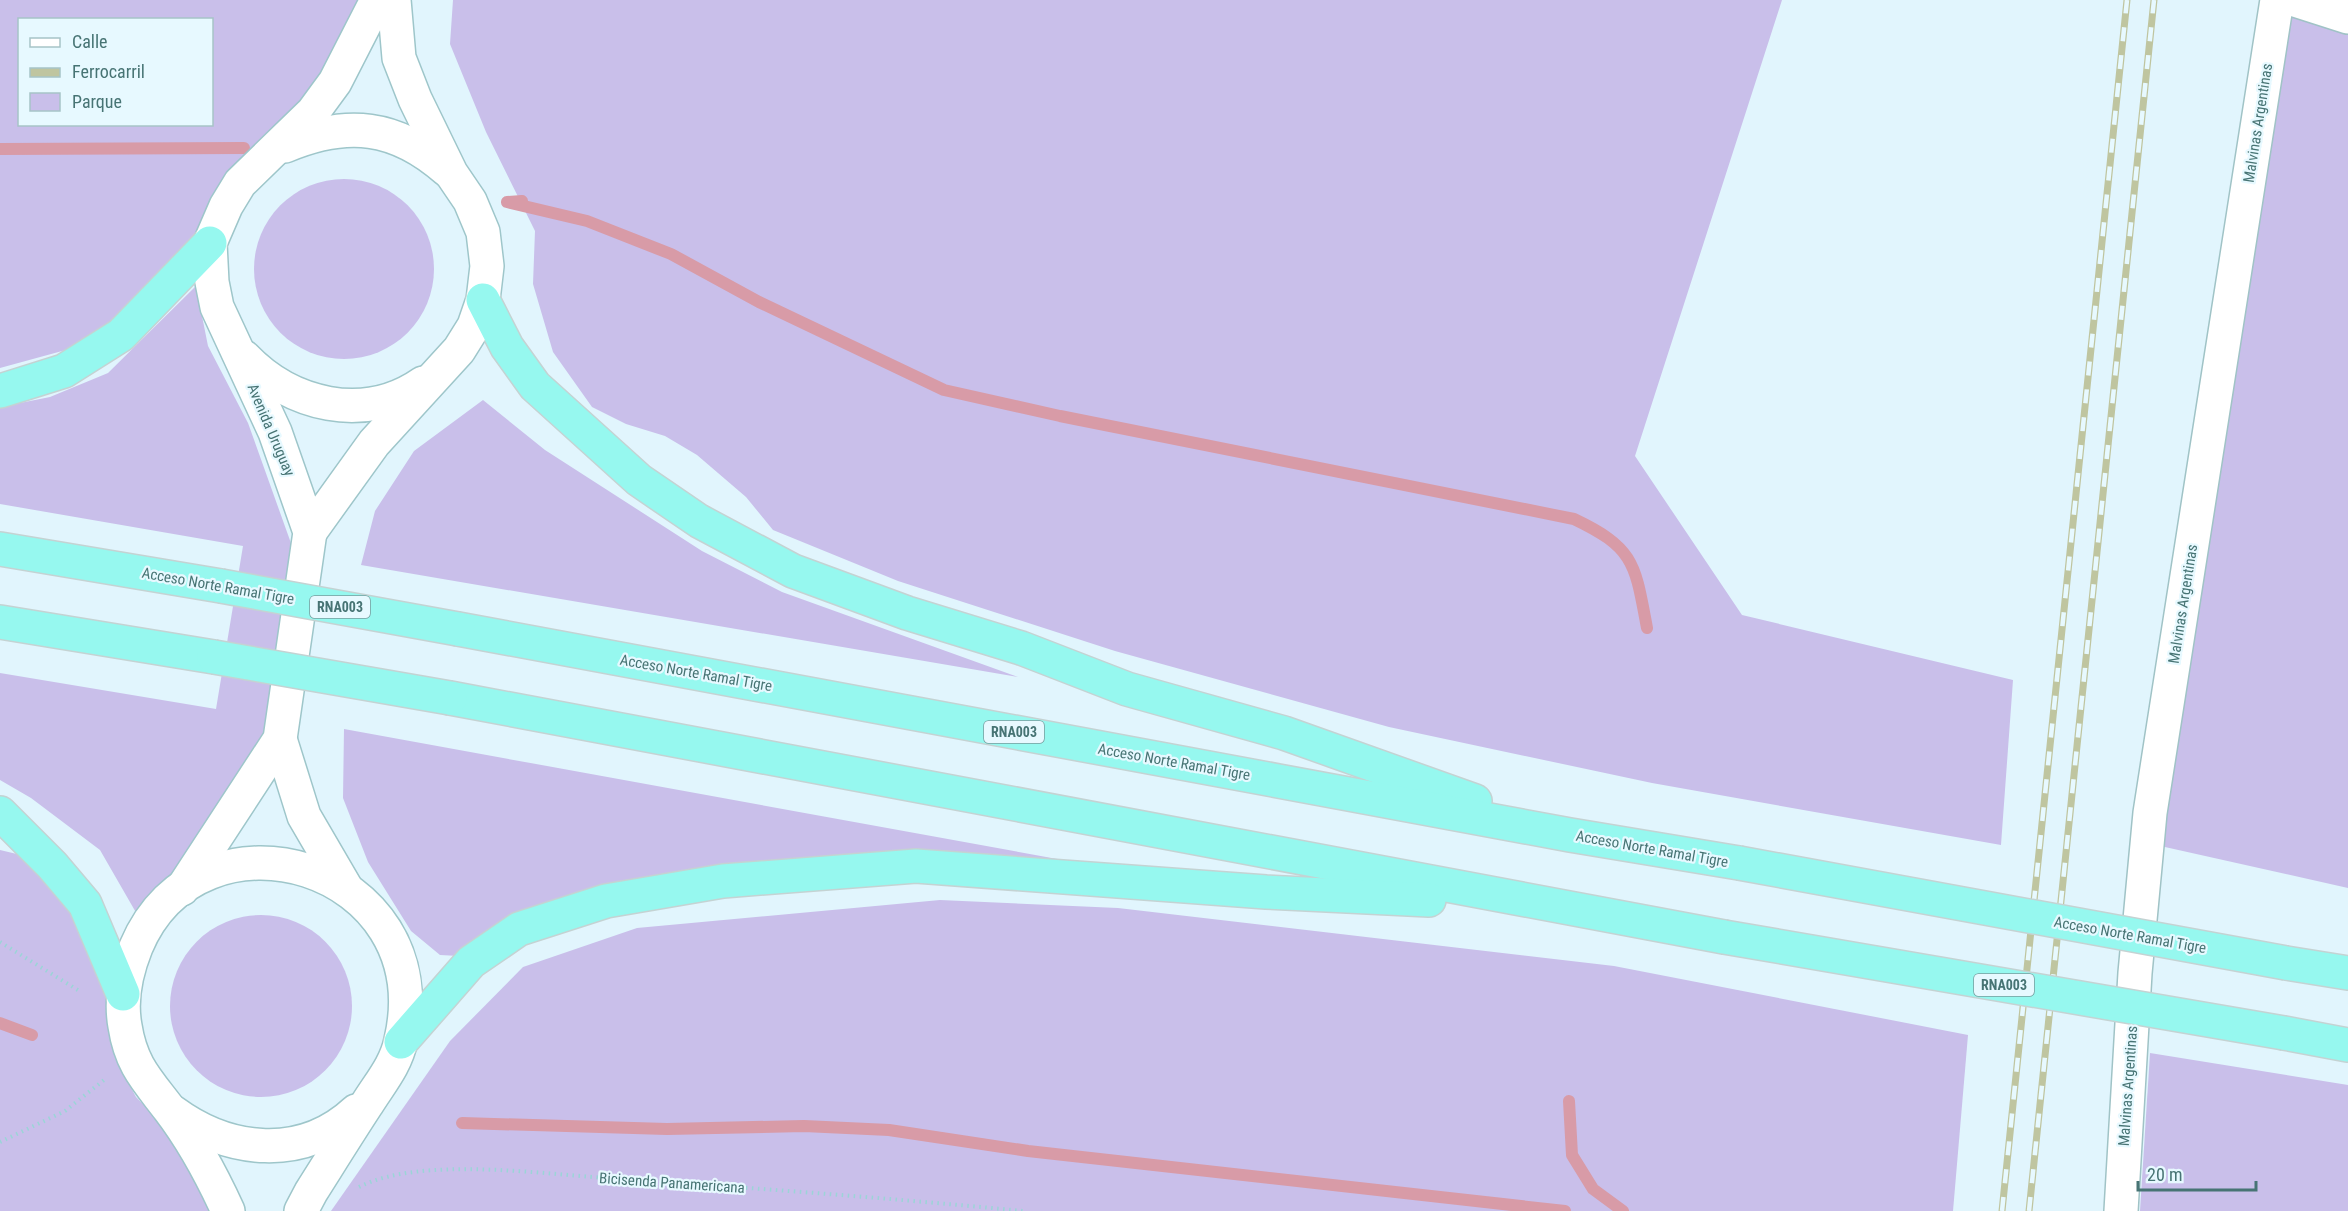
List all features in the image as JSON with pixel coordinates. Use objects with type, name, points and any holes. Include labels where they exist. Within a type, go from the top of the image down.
[{"type":"highway","points":[[0,391],[63,371],[122,335],[210,243]]},
{"type":"highway","points":[[483,300],[507,347],[535,386],[639,480],[699,521],[793,571],[907,613],[1021,648],[1127,689],[1284,734],[1569,835]]},
{"type":"highway","name":"Acceso Norte Ramal Tigre","points":[[0,549],[221,586],[1569,835],[2348,973]]},
{"type":"highway","name":"RNA003","points":[[0,622],[450,698],[1557,907],[2348,1045]]},
{"type":"highway","points":[[0,813],[52,865],[85,904],[124,1010]]},
{"type":"highway","points":[[401,1042],[471,962],[519,929],[606,901],[723,881],[916,866],[1266,892],[1557,907]]},
{"type":"main road","name":"Avenida Uruguay","points":[[310,532],[275,432],[226,331],[217,307],[212,282],[210,243],[226,206],[240,183],[313,112],[330,90],[376,0]]},
{"type":"main road","name":"Avenida Uruguay","points":[[182,889],[280,739],[310,532],[374,443],[459,351],[474,326],[483,300],[487,266],[483,232],[470,201],[451,173],[415,99],[399,58],[394,0]]},
{"type":"main road","name":"Malvinas Argentinas","points":[[2121,1211],[2135,973],[2150,813],[2277,0]]},
{"type":"main road","points":[[2295,0],[2348,17]]},
{"type":"main road","name":"Avenida Uruguay","points":[[258,163],[283,146],[311,135],[341,129],[372,131],[401,139],[428,153],[451,173]]},
{"type":"main road","name":"Avenida Uruguay","points":[[226,331],[241,354],[260,374],[284,390],[328,403],[365,405],[392,399],[417,387],[440,371]]},
{"type":"main road","name":"Avenida Uruguay","points":[[280,739],[304,816],[346,888]]},
{"type":"main road","name":"Avenida Uruguay","points":[[228,1211],[218,1188],[169,1109],[148,1085],[133,1057],[124,1010],[129,964],[141,935],[159,910],[182,889],[207,874],[236,866],[264,862],[293,865],[321,874],[346,888],[374,914],[386,930],[398,956],[405,984],[406,1013],[401,1042],[394,1063],[301,1211]]},
{"type":"main road","name":"Avenida Uruguay","points":[[169,1109],[195,1128],[224,1141],[256,1146],[288,1145],[318,1136],[346,1120],[370,1099]]},
{"type":"path","points":[[0,942],[77,989],[124,1010]]},
{"type":"path","points":[[0,1142],[65,1112],[133,1057]]},
{"type":"path","name":"Bicisenda Panamericana","points":[[355,1189],[374,1179],[444,1168],[852,1194],[1023,1211]]},
{"type":"green space","points":[[0,0],[358,0],[353,21],[314,91],[264,135],[227,177],[198,239],[95,342],[0,368]]},
{"type":"green space","points":[[453,0],[1782,0],[1635,456],[1742,615],[2013,680],[2001,845],[1652,783],[1389,727],[1115,651],[898,581],[773,530],[746,497],[697,455],[665,436],[626,424],[592,407],[553,352],[533,284],[535,231],[486,132],[450,44]]},
{"type":"green space","points":[[2294,0],[2348,17],[2348,888],[2147,843]]},
{"type":"green space","points":[[344,179],[378,186],[394,194],[408,205],[419,219],[427,235],[434,269],[427,303],[419,319],[408,333],[394,344],[378,352],[344,359],[310,352],[294,344],[280,333],[269,319],[261,303],[254,269],[261,235],[269,219],[280,205],[294,194],[310,186]]},
{"type":"green space","points":[[196,286],[208,346],[248,423],[292,546],[268,734],[169,885],[138,916],[100,850],[31,798],[0,780],[0,673],[216,709],[243,546],[0,504],[0,407],[50,397],[108,373]]},
{"type":"green space","points":[[483,400],[545,450],[702,551],[782,592],[1018,677],[361,565],[375,511],[414,451]]},
{"type":"green space","points":[[344,729],[1123,871],[738,871],[459,956],[440,955],[411,931],[368,862],[343,798]]},
{"type":"green space","points":[[0,850],[21,855],[51,875],[88,932],[109,993],[115,1058],[136,1097],[175,1137],[221,1211],[0,1211]]},
{"type":"green space","points":[[940,900],[1118,908],[1614,966],[1968,1035],[1953,1211],[331,1211],[450,1041],[523,967],[637,928]]},
{"type":"green space","points":[[261,915],[279,916],[296,922],[312,930],[326,941],[337,955],[345,971],[351,988],[351,1024],[345,1041],[337,1057],[326,1071],[312,1082],[296,1090],[279,1096],[261,1097],[243,1096],[226,1090],[210,1082],[196,1071],[185,1057],[177,1041],[171,1024],[170,1006],[171,988],[177,971],[185,955],[196,941],[210,930],[226,922],[243,916]]},
{"type":"green space","points":[[2150,1053],[2348,1085],[2348,1211],[2140,1211]]},
{"type":"waterway","points":[[0,149],[244,148]]},
{"type":"waterway","points":[[522,201],[507,202],[587,221],[671,254],[759,302],[944,390],[1060,416],[1574,519],[1609,539],[1629,560],[1639,588],[1647,628]]},
{"type":"waterway","points":[[0,1023],[32,1035]]},
{"type":"waterway","points":[[1569,1101],[1572,1155],[1593,1189],[1623,1211]]},
{"type":"waterway","points":[[462,1123],[667,1129],[804,1126],[889,1130],[1028,1151],[1565,1211]]},
{"type":"railway","points":[[2002,1211],[2127,0]]},
{"type":"railway","points":[[2029,1211],[2154,0]]}]
